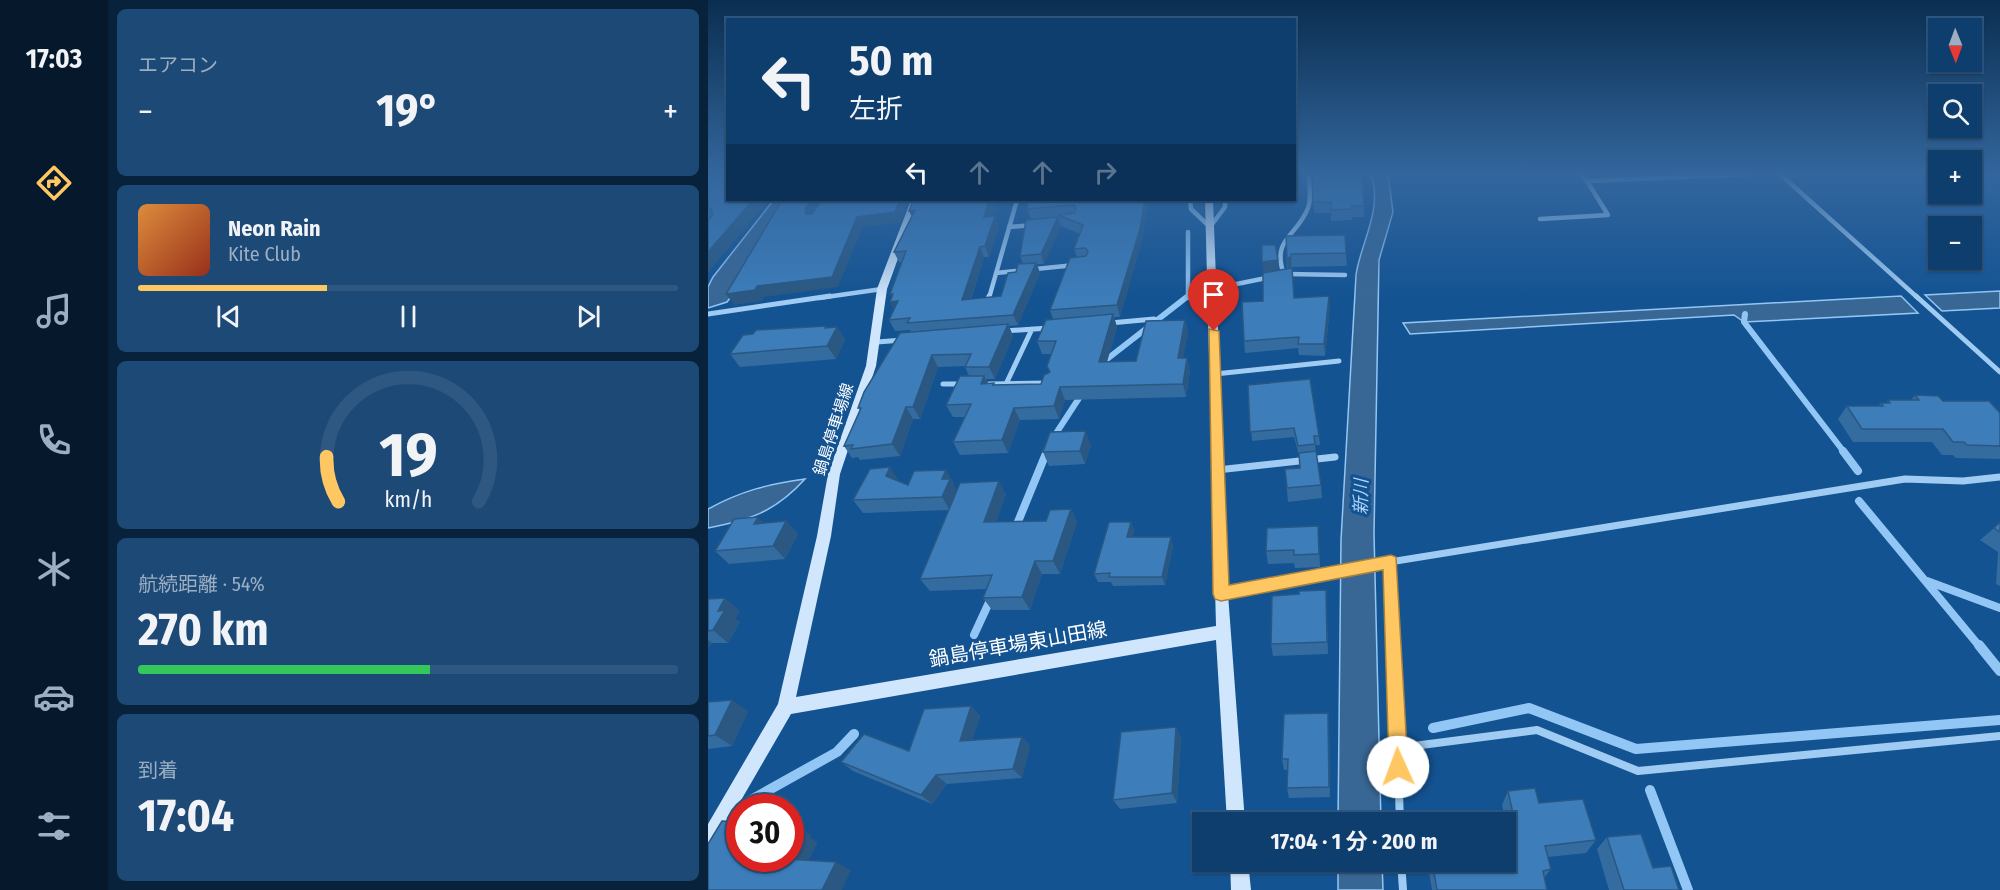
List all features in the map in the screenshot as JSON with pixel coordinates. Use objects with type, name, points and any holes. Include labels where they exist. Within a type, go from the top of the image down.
[{"type":"main road","name":"鍋島停車場線","points":[[786,707],[824,536],[834,474],[871,366],[877,342],[882,289],[909,216]]},
{"type":"main road","points":[[1210,216],[1221,594],[1235,812]]},
{"type":"main road","name":"鍋島停車場東山田線","points":[[786,707],[1223,632]]},
{"type":"main road","points":[[708,841],[786,707]]},
{"type":"main road","points":[[1240,872],[1241,890]]},
{"type":"street","points":[[988,300],[1012,216]]},
{"type":"street","points":[[1199,216],[1210,227],[1219,216]]},
{"type":"street","points":[[1284,275],[1278,257],[1281,246],[1303,216]]},
{"type":"street","points":[[1540,219],[1599,216]]},
{"type":"street","points":[[1826,216],[2000,372]]},
{"type":"street","points":[[1009,227],[1042,224]]},
{"type":"street","points":[[996,273],[1087,264]]},
{"type":"street","points":[[1212,289],[1284,275],[1308,273],[1345,275]]},
{"type":"street","points":[[708,314],[882,289]]},
{"type":"street","points":[[1099,324],[1154,319]]},
{"type":"street","points":[[996,332],[1054,327]]},
{"type":"street","points":[[1006,384],[1032,329]]},
{"type":"street","points":[[877,342],[912,339]]},
{"type":"street","points":[[1215,374],[1340,361]]},
{"type":"street","points":[[985,384],[1051,383]]},
{"type":"street","points":[[943,384],[974,384]]},
{"type":"street","points":[[1217,470],[1335,457]]},
{"type":"street","points":[[1221,594],[1387,562],[1905,479],[1963,481],[2000,477]]},
{"type":"street","points":[[1387,562],[1400,812]]},
{"type":"street","points":[[1398,748],[1537,730],[1638,771],[2000,736]]},
{"type":"street","points":[[1402,872],[1403,890]]},
{"type":"water","points":[[761,216],[780,216],[727,302],[708,308],[708,287],[713,277]]},
{"type":"water","name":"新川","points":[[1372,216],[1392,216],[1379,260],[1374,534],[1381,812],[1338,812],[1341,540],[1356,275]]},
{"type":"water","points":[[2000,291],[2000,308],[1942,311],[1925,295]]},
{"type":"water","points":[[1901,296],[1918,313],[1744,322],[1734,315],[1410,334],[1403,323]]},
{"type":"water","points":[[805,479],[783,499],[761,513],[737,522],[708,528],[708,509],[755,489]]},
{"type":"water","points":[[1338,872],[1382,872],[1383,890],[1338,890]]},
{"type":"building","points":[[712,216],[740,216],[708,252],[708,220]]},
{"type":"building","points":[[773,216],[868,216],[857,217],[832,277],[757,286],[755,290],[726,294]]},
{"type":"building","points":[[912,216],[995,216],[985,246],[980,247],[962,300],[1001,296],[1008,273],[1016,272],[1018,264],[1036,263],[1013,315],[907,323],[910,318],[889,320],[898,301],[890,302],[893,294],[890,294],[906,251],[894,252]]},
{"type":"building","points":[[1059,216],[1142,216],[1117,305],[1050,310],[1070,258],[1086,256],[1088,251],[1085,248],[1074,249],[1083,225]]},
{"type":"building","points":[[1058,217],[1041,254],[1020,256],[1026,220]]},
{"type":"building","points":[[1345,235],[1346,253],[1291,254],[1291,257],[1287,258],[1286,236]]},
{"type":"building","points":[[1262,245],[1275,245],[1278,260],[1262,262]]},
{"type":"building","points":[[1292,268],[1294,298],[1329,296],[1324,344],[1298,344],[1299,337],[1244,341],[1242,302],[1263,301],[1263,273]]},
{"type":"building","points":[[1113,314],[1099,362],[1136,361],[1146,321],[1185,320],[1178,358],[1187,358],[1183,384],[1060,387],[1054,406],[1014,408],[1002,440],[953,442],[971,404],[946,405],[960,376],[984,376],[981,384],[1041,384],[1044,375],[1050,372],[1047,366],[1056,341],[1037,341],[1046,320]]},
{"type":"building","points":[[1008,324],[989,367],[965,367],[971,354],[932,355],[913,407],[906,407],[892,444],[851,449],[853,445],[844,446],[861,408],[858,408],[864,392],[900,333]]},
{"type":"building","points":[[826,326],[825,328],[837,327],[827,346],[730,354],[743,335],[753,334],[756,330]]},
{"type":"building","points":[[1310,379],[1319,436],[1314,436],[1315,444],[1298,446],[1294,428],[1250,432],[1248,385]]},
{"type":"building","points":[[1915,395],[1938,396],[1943,401],[1989,401],[2000,413],[2000,446],[1967,445],[1964,442],[1953,442],[1943,429],[1862,429],[1847,406],[1883,406],[1881,403],[1890,403],[1888,400],[1919,400]]},
{"type":"building","points":[[1086,431],[1080,451],[1043,452],[1050,432]]},
{"type":"building","points":[[1316,451],[1321,485],[1287,488],[1285,469],[1300,468],[1299,453]]},
{"type":"building","points":[[890,467],[886,476],[908,485],[914,471],[946,470],[942,479],[950,479],[942,497],[853,500],[870,469]]},
{"type":"building","points":[[999,481],[984,522],[1046,521],[1050,510],[1071,509],[1053,561],[1035,561],[1022,597],[983,598],[992,575],[920,579],[960,483]]},
{"type":"building","points":[[758,517],[754,524],[786,521],[773,546],[715,551],[734,519]]},
{"type":"building","points":[[1109,522],[1131,522],[1127,537],[1171,537],[1162,577],[1109,577],[1110,573],[1094,574]]},
{"type":"building","points":[[2000,522],[2000,532],[1994,528]]},
{"type":"building","points":[[1318,526],[1319,554],[1294,555],[1294,550],[1266,551],[1267,528]]},
{"type":"building","points":[[1326,590],[1327,642],[1271,644],[1272,596],[1299,594],[1299,591]]},
{"type":"building","points":[[725,598],[718,611],[725,610],[713,630],[708,631],[708,599]]},
{"type":"building","points":[[732,700],[715,735],[708,736],[708,702]]},
{"type":"building","points":[[971,706],[960,741],[1022,737],[1013,769],[936,775],[921,795],[841,762],[864,734],[909,751],[924,709]]},
{"type":"building","points":[[1328,713],[1329,787],[1287,788],[1288,759],[1282,759],[1284,714]]},
{"type":"building","points":[[1176,727],[1172,793],[1113,800],[1121,732]]},
{"type":"building","points":[[1535,788],[1539,803],[1583,799],[1596,840],[1545,846],[1551,869],[1543,871],[1547,890],[1437,890],[1434,872],[1516,872],[1516,812],[1513,812],[1508,791]]},
{"type":"building","points":[[722,821],[726,821],[726,872],[804,872],[804,860],[836,862],[822,890],[708,890],[708,844]]},
{"type":"building","points":[[1641,834],[1653,868],[1671,866],[1679,890],[1624,890],[1607,837]]},
{"type":"waterway","points":[[1188,232],[1188,296]]},
{"type":"waterway","points":[[1102,363],[1188,296]]},
{"type":"waterway","points":[[1745,314],[1744,322],[1844,452]]},
{"type":"waterway","points":[[1053,438],[1083,392]]},
{"type":"waterway","points":[[1046,452],[1048,448]]},
{"type":"waterway","points":[[1015,529],[1047,451]]},
{"type":"waterway","points":[[1843,451],[1858,471]]},
{"type":"waterway","points":[[1859,501],[1980,647]]},
{"type":"waterway","points":[[1927,581],[2000,608]]},
{"type":"waterway","points":[[974,635],[992,596]]},
{"type":"waterway","points":[[1979,645],[2000,671]]},
{"type":"waterway","points":[[1433,728],[1529,708],[1636,749],[2000,720]]},
{"type":"waterway","points":[[762,794],[837,752],[854,734]]},
{"type":"waterway","points":[[1650,790],[1688,890]]},
{"type":"route","points":[[1214,331],[1221,594],[1391,562],[1398,767]]}]
